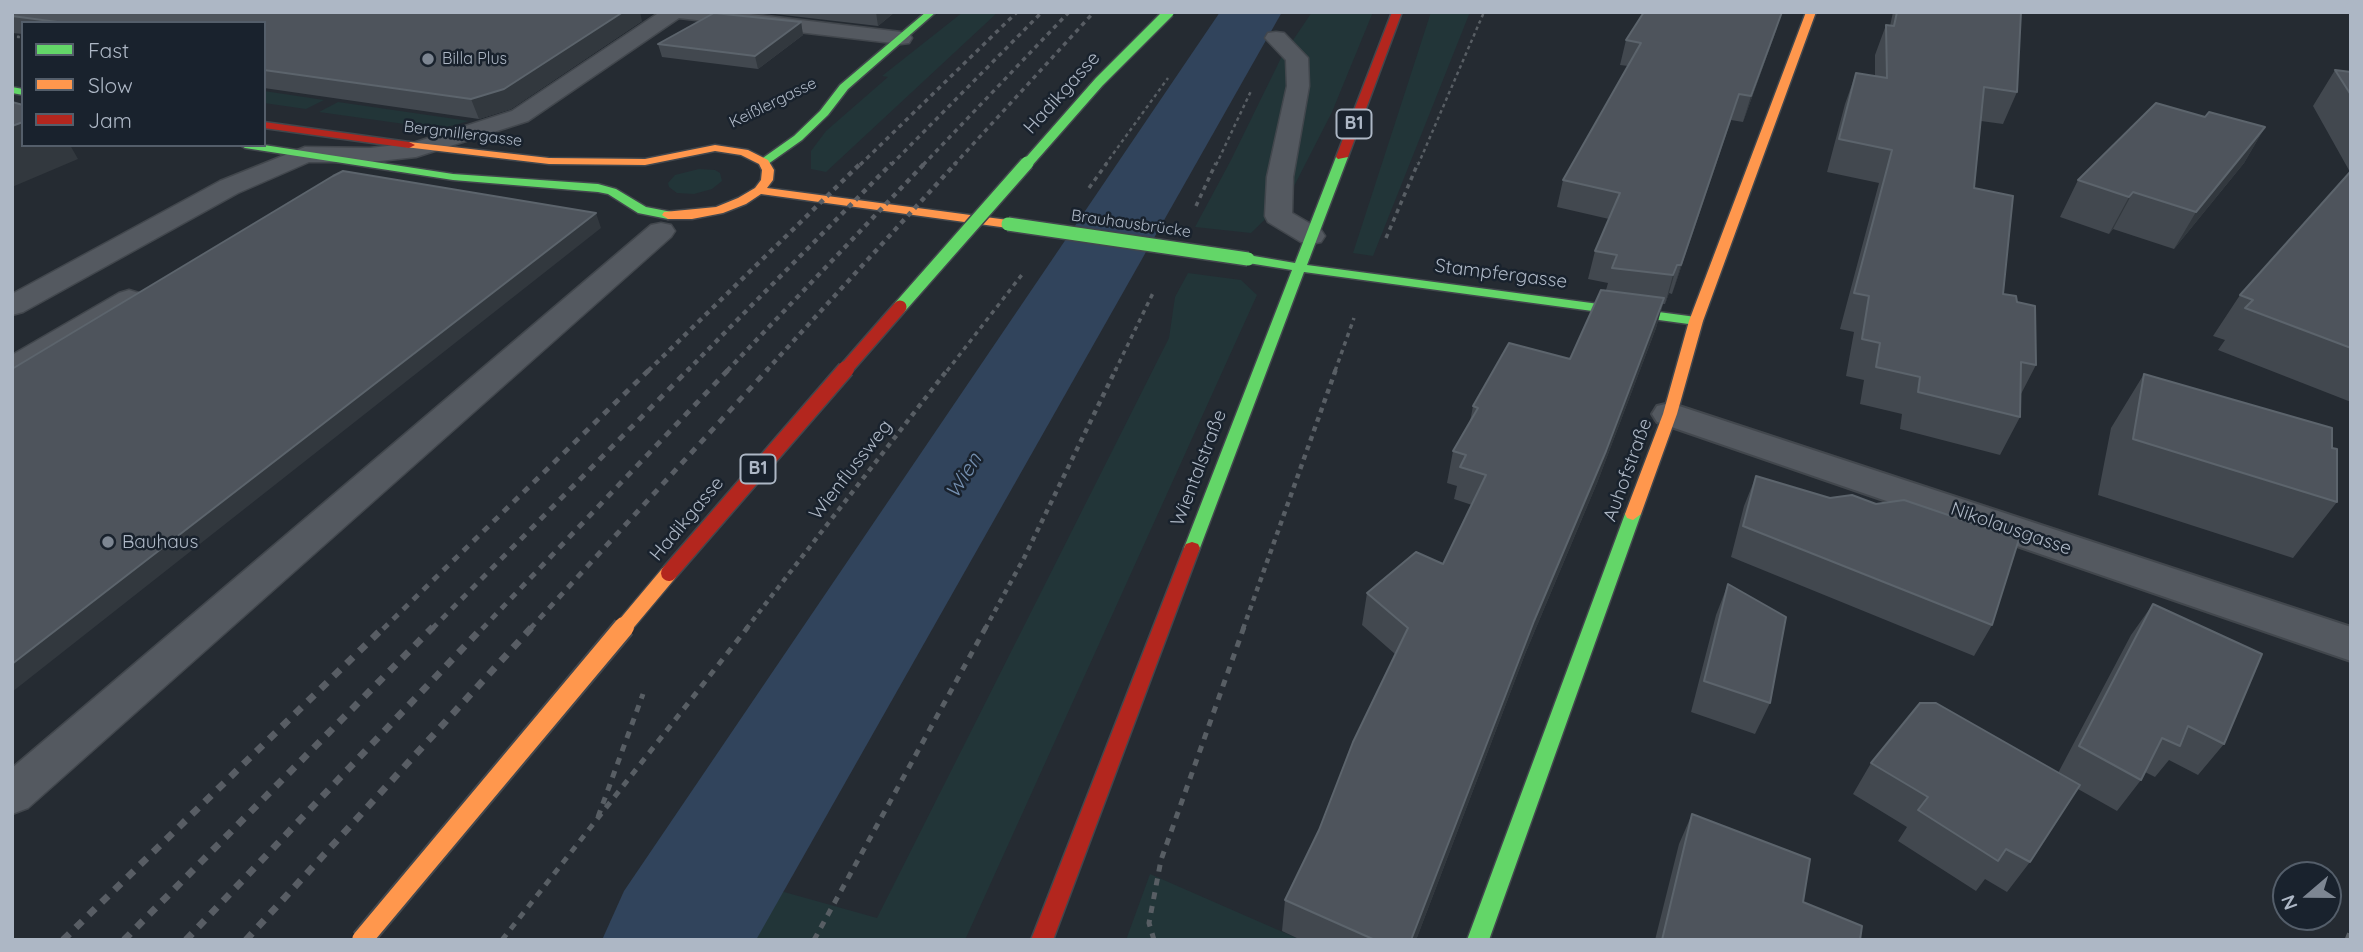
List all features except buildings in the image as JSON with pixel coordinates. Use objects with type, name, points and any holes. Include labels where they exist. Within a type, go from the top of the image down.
[{"type":"main road","name":"Keißlergasse","points":[[764,162],[807,130],[844,88],[932,12]]},
{"type":"main road","name":"Hadikgasse","points":[[362,940],[734,496],[1099,82],[1169,12]]},
{"type":"main road","name":"Wientalstraße","points":[[1042,940],[1397,12]]},
{"type":"main road","name":"Auhofstraße","points":[[1478,940],[1670,414],[1696,321],[1811,12]]},
{"type":"main road","name":"Keißlergasse","points":[[809,107],[844,88]]},
{"type":"main road","name":"Bergmillergasse","points":[[266,125],[507,158],[610,163],[658,160],[715,148],[744,152],[764,162]]},
{"type":"main road","name":"Keißlergasse","points":[[715,148],[745,137]]},
{"type":"main road","points":[[258,147],[377,167],[491,181],[598,188],[628,199],[642,210],[666,215],[692,215],[719,210],[742,201],[759,190],[767,180],[768,170],[764,162]]},
{"type":"main road","name":"Bergmillergasse","points":[[628,199],[626,186],[637,172],[658,160]]},
{"type":"main road","name":"Brauhausbrücke","points":[[759,190],[1300,267]]},
{"type":"main road","name":"Stampfergasse","points":[[1300,267],[1696,321]]},
{"type":"street","name":"Nikolausgasse","points":[[1670,414],[2351,643]]},
{"type":"lane","points":[[12,306],[229,187],[305,154],[380,154],[427,147],[526,113],[676,12],[901,38]]},
{"type":"lane","points":[[1276,38],[1297,58],[1298,86],[1280,177],[1278,216],[1311,236]]},
{"type":"lane","points":[[322,185],[347,174],[377,167],[507,158]]},
{"type":"lane","points":[[12,794],[662,231]]},
{"type":"lane","points":[[12,368],[152,285]]},
{"type":"path","points":[[1368,278],[1484,12]]},
{"type":"path","points":[[1192,214],[1276,38]]},
{"type":"path","points":[[1083,196],[1169,77]]},
{"type":"path","name":"Wienflussweg","points":[[502,940],[1032,262]]},
{"type":"path","points":[[814,940],[1024,558],[1156,287]]},
{"type":"path","points":[[1154,940],[1149,923],[1161,860],[1359,305]]},
{"type":"path","points":[[2347,940],[2351,930]]},
{"type":"green space","points":[[963,12],[998,12],[826,172],[811,169],[811,151],[826,131],[888,77],[882,76]]},
{"type":"green space","points":[[1312,12],[1373,12],[1332,112],[1289,196],[1251,233],[1195,227],[1281,58]]},
{"type":"green space","points":[[1431,12],[1470,12],[1373,256],[1353,253]]},
{"type":"green space","points":[[266,91],[324,100],[306,109],[266,103]]},
{"type":"green space","points":[[338,102],[469,121],[440,129],[319,112]]},
{"type":"green space","points":[[699,169],[715,170],[720,173],[722,181],[712,189],[694,194],[677,193],[669,187],[668,183],[675,175]]},
{"type":"green space","points":[[1188,273],[1241,280],[1257,295],[965,940],[748,940],[777,890],[877,918],[1169,338],[1175,297]]},
{"type":"green space","points":[[1150,874],[1301,940],[1126,940]]},
{"type":"waterway","name":"Wien","points":[[676,940],[1251,12]]},
{"type":"railway","points":[[860,165],[1017,12]]},
{"type":"railway","points":[[891,165],[1042,12]]},
{"type":"railway","points":[[923,165],[1069,12]]},
{"type":"railway","points":[[954,165],[1094,12]]},
{"type":"railway","points":[[648,371],[861,163]]},
{"type":"railway","points":[[687,371],[892,163]]},
{"type":"railway","points":[[727,371],[925,163]]},
{"type":"railway","points":[[766,371],[956,163]]},
{"type":"railway","points":[[383,629],[650,369]]},
{"type":"railway","points":[[432,629],[689,369]]},
{"type":"railway","points":[[482,629],[729,369]]},
{"type":"railway","points":[[530,629],[768,369]]},
{"type":"railway","points":[[63,940],[384,627]]},
{"type":"railway","points":[[124,940],[433,627]]},
{"type":"railway","points":[[186,940],[483,627]]},
{"type":"railway","points":[[246,940],[532,627]]},
{"type":"traffic: fast","points":[[764,162],[798,138],[824,113],[844,87],[932,12]]},
{"type":"traffic: fast","points":[[900,307],[1099,82],[1169,12]]},
{"type":"traffic: fast","points":[[12,90],[21,92]]},
{"type":"traffic: fast","points":[[258,147],[453,177],[598,188],[612,191],[642,210],[668,215]]},
{"type":"traffic: fast","points":[[1192,548],[1342,157]]},
{"type":"traffic: fast","points":[[1008,224],[1248,259]]},
{"type":"traffic: fast","points":[[1248,259],[1368,278],[1696,321]]},
{"type":"traffic: fast","points":[[1478,940],[1633,514]]},
{"type":"traffic: slow","points":[[1633,514],[1670,414],[1696,321],[1811,12]]},
{"type":"traffic: slow","points":[[409,145],[549,161],[645,162],[715,148],[744,152],[764,162],[768,170],[767,180],[759,190],[742,201],[719,210],[692,215],[668,215]]},
{"type":"traffic: slow","points":[[759,190],[1008,224]]},
{"type":"traffic: slow","points":[[362,940],[669,573]]},
{"type":"traffic: jam","points":[[1342,157],[1397,12]]},
{"type":"traffic: jam","points":[[266,125],[409,145]]},
{"type":"traffic: jam","points":[[669,573],[900,307]]},
{"type":"traffic: jam","points":[[1042,940],[1192,548]]},
{"type":"place","name":"Billa Plus","points":[[428,59]]},
{"type":"place","name":"Bauhaus","points":[[108,542]]}]
